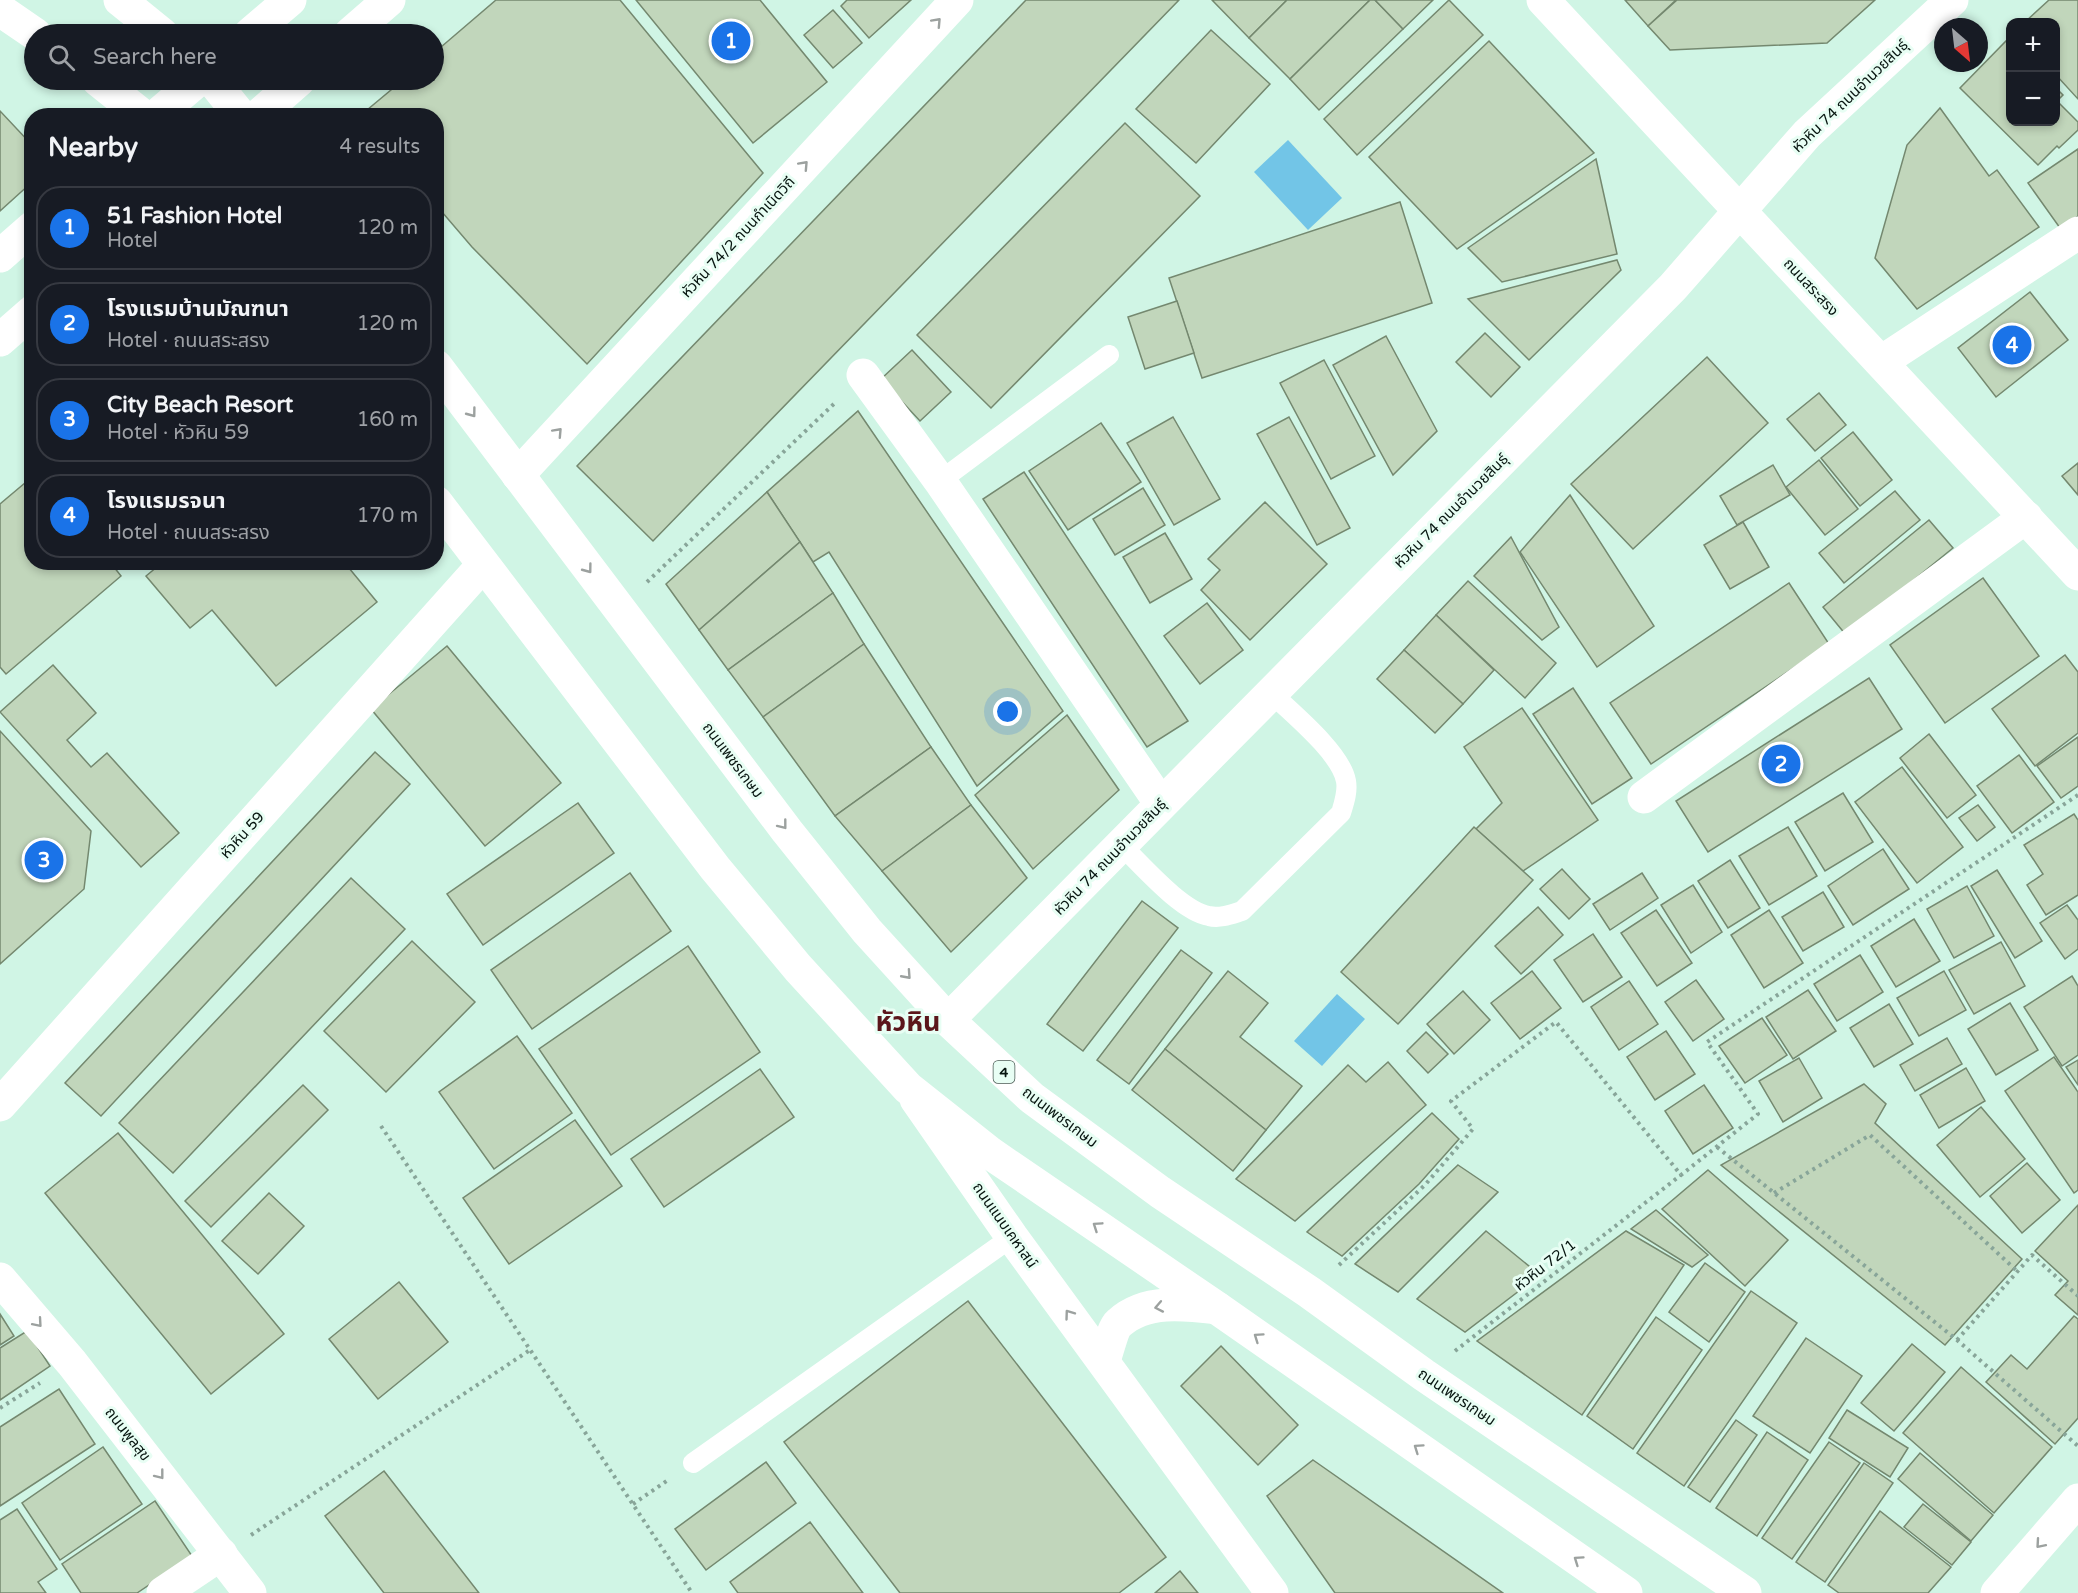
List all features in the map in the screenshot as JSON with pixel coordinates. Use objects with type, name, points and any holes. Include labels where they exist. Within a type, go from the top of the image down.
[{"type":"street","points":[[120,0],[150,24]]},
{"type":"street","points":[[262,24],[290,0]]},
{"type":"street","points":[[361,24],[389,0]]},
{"type":"street","name":"หัวหิน 74/2 ถนนกำเนิดวิถี","points":[[518,475],[957,0]]},
{"type":"street","name":"ถนนสระสรง","points":[[1543,0],[2078,574]]},
{"type":"street","name":"หัวหิน 74 ถนนอำนวยสินธุ์","points":[[948,1020],[1673,286],[1806,134],[1952,0]]},
{"type":"street","points":[[0,10],[24,26]]},
{"type":"street","points":[[110,90],[133,108]]},
{"type":"street","points":[[165,108],[186,90]]},
{"type":"street","points":[[220,90],[235,108]]},
{"type":"street","points":[[267,108],[288,90]]},
{"type":"street","points":[[1881,362],[2078,233]]},
{"type":"street","points":[[0,256],[24,235]]},
{"type":"street","points":[[0,340],[24,319]]},
{"type":"street","points":[[863,375],[940,481],[1161,804]]},
{"type":"street","name":"ถนนเพชรเกษม","points":[[444,377],[618,610],[788,831],[867,931],[948,1020],[1032,1098],[1160,1192],[1745,1593]]},
{"type":"street","points":[[444,513],[715,868],[798,968],[908,1088],[990,1153],[1626,1593]]},
{"type":"street","points":[[1644,797],[2026,517]]},
{"type":"street","name":"หัวหิน 59","points":[[0,1105],[483,565]]},
{"type":"street","name":"ถนนแนบเคหาสน์","points":[[908,1088],[1012,1237],[1272,1593]]},
{"type":"street","name":"ถนนพูลสุข","points":[[0,1279],[72,1363],[250,1593]]},
{"type":"street","points":[[1104,1361],[1117,1324],[1139,1311],[1176,1303],[1217,1308]]},
{"type":"street","points":[[1997,1593],[2078,1500]]},
{"type":"street","points":[[163,1593],[221,1554]]},
{"type":"lane","points":[[940,481],[1109,356]]},
{"type":"lane","points":[[1121,845],[1179,900],[1192,909],[1210,916],[1226,916],[1242,911],[1341,813],[1346,797],[1346,781],[1339,765],[1330,752],[1271,693]]},
{"type":"lane","points":[[693,1463],[1012,1237]]},
{"type":"path","points":[[618,610],[863,375]]},
{"type":"path","name":"หัวหิน 72/1","points":[[1424,1375],[1758,1114],[1707,1042],[2078,795]]},
{"type":"path","points":[[1309,1292],[1425,1185],[1473,1129],[1451,1101],[1556,1022],[1681,1175]]},
{"type":"path","points":[[381,1126],[692,1593]]},
{"type":"path","points":[[1774,1193],[1870,1135],[2017,1271]]},
{"type":"path","points":[[1717,1147],[1957,1340],[2078,1446]]},
{"type":"path","points":[[1957,1340],[2032,1255],[2078,1296]]},
{"type":"path","points":[[221,1554],[530,1350]]},
{"type":"path","points":[[0,1408],[72,1363]]},
{"type":"path","points":[[633,1504],[693,1463]]},
{"type":"water","points":[[1288,140],[1342,198],[1308,230],[1254,172]]},
{"type":"water","points":[[1337,994],[1365,1019],[1322,1066],[1294,1041]]},
{"type":"building","points":[[496,0],[620,0],[763,173],[587,364],[472,247],[444,214],[444,108],[369,108],[391,90],[444,90],[444,44]]},
{"type":"building","points":[[636,0],[760,0],[827,82],[753,143]]},
{"type":"building","points":[[847,0],[911,0],[869,38],[841,6]]},
{"type":"building","points":[[1026,0],[1179,0],[653,541],[577,466]]},
{"type":"building","points":[[1212,0],[1287,0],[1249,38]]},
{"type":"building","points":[[1287,0],[1370,0],[1290,79],[1249,38]]},
{"type":"building","points":[[1370,0],[1375,0],[1403,29],[1319,110],[1290,79]]},
{"type":"building","points":[[1375,0],[1433,0],[1403,29]]},
{"type":"building","points":[[1449,0],[1483,35],[1357,155],[1324,119]]},
{"type":"building","points":[[1625,0],[1676,0],[1648,26]]},
{"type":"building","points":[[1677,0],[1875,0],[1827,43],[1670,50],[1648,26]]},
{"type":"building","points":[[2049,0],[2078,0],[2078,99],[2060,79],[2060,18],[2029,18]]},
{"type":"building","points":[[833,10],[862,43],[833,68],[804,35]]},
{"type":"building","points":[[1211,30],[1270,84],[1196,163],[1136,109]]},
{"type":"building","points":[[1489,41],[1594,153],[1457,249],[1369,157]]},
{"type":"building","points":[[2006,41],[2006,126],[2060,126],[2060,104],[2078,122],[2078,130],[2038,165],[1960,88],[1976,72],[1988,72],[1988,59]]},
{"type":"building","points":[[1940,108],[1989,176],[1997,170],[2039,227],[1917,309],[1875,258],[1907,145]]},
{"type":"building","points":[[0,111],[24,136],[24,189],[0,211]]},
{"type":"building","points":[[1125,123],[1200,196],[991,408],[917,335]]},
{"type":"building","points":[[2078,149],[2078,216],[2060,228],[2028,183]]},
{"type":"building","points":[[1596,159],[1617,254],[1502,282],[1468,248]]},
{"type":"building","points":[[1400,202],[1432,303],[1202,378],[1169,278]]},
{"type":"building","points":[[1617,260],[1621,270],[1529,360],[1468,299]]},
{"type":"building","points":[[2030,292],[2068,340],[1996,397],[1958,348]]},
{"type":"building","points":[[1177,301],[1194,353],[1145,369],[1128,317]]},
{"type":"building","points":[[1485,333],[1520,367],[1491,397],[1456,362]]},
{"type":"building","points":[[1386,336],[1437,431],[1393,475],[1333,365]]},
{"type":"building","points":[[912,350],[951,392],[920,421],[881,379]]},
{"type":"building","points":[[1707,357],[1768,423],[1633,549],[1571,484]]},
{"type":"building","points":[[1324,360],[1375,456],[1331,479],[1280,383]]},
{"type":"building","points":[[1819,393],[1846,425],[1815,451],[1787,419]]},
{"type":"building","points":[[858,411],[1063,711],[977,786],[829,552],[813,562],[767,492]]},
{"type":"building","points":[[1173,417],[1220,499],[1174,525],[1127,443]]},
{"type":"building","points":[[1289,417],[1350,528],[1317,545],[1257,434]]},
{"type":"building","points":[[1101,423],[1141,482],[1068,530],[1029,471]]},
{"type":"building","points":[[1853,432],[1892,480],[1860,506],[1821,458]]},
{"type":"building","points":[[1819,460],[1858,509],[1825,535],[1786,487]]},
{"type":"building","points":[[2078,463],[2078,495],[2062,476]]},
{"type":"building","points":[[1773,465],[1790,495],[1737,525],[1720,496]]},
{"type":"building","points":[[1024,472],[1188,721],[1147,747],[983,499]]},
{"type":"building","points":[[24,484],[24,570],[116,570],[121,576],[6,674],[0,667],[0,504]]},
{"type":"building","points":[[1143,488],[1165,525],[1115,555],[1093,519]]},
{"type":"building","points":[[1895,491],[1920,520],[1844,583],[1819,553]]},
{"type":"building","points":[[767,492],[800,542],[699,630],[666,584]]},
{"type":"building","points":[[1570,495],[1654,626],[1597,667],[1520,552]]},
{"type":"building","points":[[1265,502],[1327,564],[1250,640],[1201,590],[1220,570],[1208,559]]},
{"type":"building","points":[[1929,520],[1953,548],[1846,635],[1823,607]]},
{"type":"building","points":[[1743,522],[1769,567],[1730,589],[1704,545]]},
{"type":"building","points":[[1165,533],[1192,579],[1150,603],[1123,557]]},
{"type":"building","points":[[1511,537],[1559,627],[1542,640],[1474,576]]},
{"type":"building","points":[[800,542],[833,593],[728,670],[699,630]]},
{"type":"building","points":[[153,570],[351,570],[377,602],[276,686],[212,610],[190,628],[146,576]]},
{"type":"building","points":[[1983,578],[2039,656],[1945,723],[1890,645]]},
{"type":"building","points":[[1468,581],[1556,663],[1525,698],[1436,615]]},
{"type":"building","points":[[1789,583],[1829,644],[1651,764],[1610,703]]},
{"type":"building","points":[[833,593],[864,644],[763,717],[728,670]]},
{"type":"building","points":[[1207,603],[1243,650],[1200,684],[1164,636]]},
{"type":"building","points":[[1436,615],[1494,670],[1463,704],[1404,650]]},
{"type":"building","points":[[864,644],[931,747],[835,816],[763,717]]},
{"type":"building","points":[[447,646],[561,783],[485,846],[371,709]]},
{"type":"building","points":[[1404,650],[1463,704],[1435,733],[1377,679]]},
{"type":"building","points":[[2065,655],[2078,672],[2078,733],[2035,766],[1992,709]]},
{"type":"building","points":[[53,665],[96,713],[67,740],[91,767],[107,753],[179,833],[141,867],[0,712]]},
{"type":"building","points":[[1869,678],[1902,729],[1708,852],[1676,801]]},
{"type":"building","points":[[1573,688],[1632,778],[1592,804],[1533,714]]},
{"type":"building","points":[[1522,708],[1598,820],[1523,871],[1476,829],[1502,803],[1464,747]]},
{"type":"building","points":[[1067,715],[1119,790],[1033,869],[975,795]]},
{"type":"building","points":[[0,731],[91,831],[84,889],[0,964]]},
{"type":"building","points":[[1929,734],[1976,795],[1947,818],[1900,758]]},
{"type":"building","points":[[2078,737],[2078,786],[2061,798],[2037,766]]},
{"type":"building","points":[[931,747],[971,805],[882,871],[835,816]]},
{"type":"building","points":[[375,752],[410,784],[101,1116],[65,1083]]},
{"type":"building","points":[[2019,755],[2054,802],[2012,833],[1977,786]]},
{"type":"building","points":[[1902,767],[1963,847],[1917,883],[1855,802]]},
{"type":"building","points":[[1843,793],[1873,842],[1825,871],[1795,822]]},
{"type":"building","points":[[578,803],[614,853],[483,945],[447,894]]},
{"type":"building","points":[[971,805],[1027,878],[951,952],[882,871]]},
{"type":"building","points":[[1978,805],[1995,827],[1977,841],[1959,818]]},
{"type":"building","points":[[2074,814],[2078,820],[2078,895],[2046,915],[2027,885],[2043,874],[2024,845]]},
{"type":"building","points":[[1474,827],[1533,880],[1398,1024],[1341,972]]},
{"type":"building","points":[[1788,827],[1817,876],[1769,905],[1739,856]]},
{"type":"building","points":[[1883,849],[1909,889],[1853,925],[1828,886]]},
{"type":"building","points":[[1730,860],[1760,908],[1728,928],[1698,881]]},
{"type":"building","points":[[1562,869],[1590,899],[1569,919],[1540,889]]},
{"type":"building","points":[[1997,870],[2042,941],[2015,958],[1971,886]]},
{"type":"building","points":[[630,873],[671,931],[532,1029],[491,970]]},
{"type":"building","points":[[1642,873],[1658,898],[1610,930],[1593,904]]},
{"type":"building","points":[[351,878],[405,929],[173,1173],[119,1123]]},
{"type":"building","points":[[1693,885],[1722,932],[1691,953],[1661,905]]},
{"type":"building","points":[[1967,886],[1994,936],[1954,958],[1927,909]]},
{"type":"building","points":[[1823,892],[1844,927],[1803,951],[1782,917]]},
{"type":"building","points":[[1142,901],[1178,928],[1083,1051],[1047,1024]]},
{"type":"building","points":[[2067,905],[2078,920],[2078,949],[2065,959],[2040,923]]},
{"type":"building","points":[[1538,907],[1563,935],[1521,974],[1495,946]]},
{"type":"building","points":[[1656,910],[1692,963],[1657,986],[1621,933]]},
{"type":"building","points":[[1769,910],[1803,963],[1764,988],[1731,935]]},
{"type":"building","points":[[1914,919],[1940,961],[1896,987],[1871,946]]},
{"type":"building","points":[[1593,934],[1622,977],[1583,1002],[1554,960]]},
{"type":"building","points":[[412,941],[475,1002],[386,1092],[324,1031]]},
{"type":"building","points":[[2001,942],[2025,986],[1974,1014],[1949,970]]},
{"type":"building","points":[[688,946],[760,1052],[611,1155],[539,1049]]},
{"type":"building","points":[[1181,950],[1212,973],[1129,1084],[1097,1060]]},
{"type":"building","points":[[1860,955],[1883,992],[1837,1021],[1814,984]]},
{"type":"building","points":[[1228,971],[1268,1003],[1240,1037],[1302,1086],[1266,1130],[1165,1049]]},
{"type":"building","points":[[1532,971],[1561,1008],[1520,1039],[1491,1003]]},
{"type":"building","points":[[1944,971],[1966,1010],[1919,1036],[1897,998]]},
{"type":"building","points":[[2072,976],[2078,986],[2078,1055],[2062,1066],[2024,1007]]},
{"type":"building","points":[[1696,980],[1724,1019],[1693,1041],[1665,1002]]},
{"type":"building","points":[[1629,981],[1658,1024],[1619,1050],[1591,1007]]},
{"type":"building","points":[[1808,990],[1836,1031],[1793,1059],[1766,1017]]},
{"type":"building","points":[[1463,991],[1490,1020],[1454,1054],[1427,1024]]},
{"type":"building","points":[[2010,1003],[2038,1050],[1996,1075],[1968,1029]]},
{"type":"building","points":[[1889,1004],[1913,1044],[1874,1067],[1850,1028]]},
{"type":"building","points":[[1762,1018],[1787,1055],[1745,1083],[1719,1046]]},
{"type":"building","points":[[1666,1031],[1695,1074],[1655,1100],[1627,1057]]},
{"type":"building","points":[[1426,1032],[1448,1054],[1428,1073],[1407,1051]]},
{"type":"building","points":[[517,1036],[572,1113],[494,1169],[439,1092]]},
{"type":"building","points":[[1947,1038],[1962,1064],[1915,1091],[1900,1065]]},
{"type":"building","points":[[1165,1049],[1266,1130],[1233,1171],[1132,1090]]},
{"type":"building","points":[[2054,1057],[2078,1092],[2078,1190],[2074,1193],[2005,1091]]},
{"type":"building","points":[[1799,1058],[1822,1098],[1783,1122],[1759,1081]]},
{"type":"building","points":[[2078,1060],[2078,1085],[2066,1067]]},
{"type":"building","points":[[1388,1062],[1426,1105],[1295,1221],[1236,1179],[1348,1065],[1366,1082]]},
{"type":"building","points":[[1966,1068],[1985,1101],[1939,1128],[1920,1095]]},
{"type":"building","points":[[760,1069],[794,1117],[664,1207],[631,1159]]},
{"type":"building","points":[[1864,1084],[1886,1104],[1875,1123],[2022,1259],[1945,1345],[1721,1165]]},
{"type":"building","points":[[303,1085],[328,1110],[211,1227],[185,1201]]},
{"type":"building","points":[[1704,1085],[1733,1128],[1693,1154],[1665,1111]]},
{"type":"building","points":[[1981,1107],[2025,1159],[1980,1197],[1937,1145]]},
{"type":"building","points":[[1432,1113],[1459,1139],[1419,1184],[1342,1256],[1307,1232]]},
{"type":"building","points":[[575,1120],[622,1186],[509,1264],[463,1198]]},
{"type":"building","points":[[118,1133],[284,1334],[211,1394],[45,1193]]},
{"type":"building","points":[[2027,1163],[2060,1200],[2022,1233],[1990,1196]]},
{"type":"building","points":[[1458,1165],[1498,1192],[1398,1292],[1355,1264]]},
{"type":"building","points":[[1708,1170],[1788,1240],[1745,1286],[1662,1209]]},
{"type":"building","points":[[269,1193],[304,1226],[258,1274],[222,1241]]},
{"type":"building","points":[[2078,1205],[2078,1315],[2055,1295],[2068,1281],[2035,1251]]},
{"type":"building","points":[[1656,1210],[1708,1255],[1692,1267],[1631,1229]]},
{"type":"building","points":[[1486,1231],[1540,1275],[1465,1332],[1417,1299]]},
{"type":"building","points":[[1626,1231],[1684,1265],[1582,1415],[1477,1341]]},
{"type":"building","points":[[1705,1263],[1745,1292],[1709,1342],[1669,1312]]},
{"type":"building","points":[[399,1282],[448,1342],[378,1399],[329,1339]]},
{"type":"building","points":[[1751,1291],[1797,1323],[1684,1486],[1637,1453]]},
{"type":"building","points":[[968,1301],[1166,1557],[1119,1593],[900,1593],[784,1442]]},
{"type":"building","points":[[0,1314],[14,1336],[0,1345]]},
{"type":"building","points":[[2074,1316],[2078,1319],[2078,1418],[2055,1444],[1986,1382],[2011,1355],[2027,1369]]},
{"type":"building","points":[[1656,1317],[1702,1350],[1633,1449],[1587,1416]]},
{"type":"building","points":[[27,1331],[50,1366],[0,1400],[0,1348]]},
{"type":"building","points":[[1806,1338],[1862,1376],[1810,1453],[1753,1416]]},
{"type":"building","points":[[1912,1344],[1945,1372],[1894,1431],[1861,1403]]},
{"type":"building","points":[[1221,1346],[1298,1425],[1258,1465],[1181,1386]]},
{"type":"building","points":[[1961,1367],[2052,1447],[1994,1513],[1903,1433]]},
{"type":"building","points":[[59,1389],[95,1444],[0,1506],[0,1427]]},
{"type":"building","points":[[1847,1410],[1908,1448],[1890,1477],[1829,1438]]},
{"type":"building","points":[[1736,1420],[1757,1435],[1710,1502],[1688,1487]]},
{"type":"building","points":[[1767,1432],[1808,1460],[1757,1536],[1716,1508]]},
{"type":"building","points":[[1829,1442],[1860,1463],[1792,1559],[1762,1538]]},
{"type":"building","points":[[103,1447],[142,1504],[60,1560],[22,1503]]},
{"type":"building","points":[[1920,1453],[1993,1515],[1971,1541],[1898,1479]]},
{"type":"building","points":[[1313,1460],[1503,1593],[1335,1593],[1267,1496]]},
{"type":"building","points":[[766,1462],[796,1503],[706,1570],[675,1529]]},
{"type":"building","points":[[1864,1463],[1893,1483],[1825,1582],[1796,1562]]},
{"type":"building","points":[[384,1471],[479,1593],[384,1593],[325,1516]]},
{"type":"building","points":[[155,1501],[192,1556],[137,1593],[81,1593],[62,1564]]},
{"type":"building","points":[[1923,1504],[1971,1542],[1952,1565],[1904,1527]]},
{"type":"building","points":[[17,1509],[57,1569],[38,1582],[46,1593],[0,1593],[0,1520]]},
{"type":"building","points":[[1880,1511],[1951,1567],[1928,1593],[1839,1593],[1828,1585]]},
{"type":"building","points":[[810,1522],[863,1593],[738,1593],[730,1582]]},
{"type":"building","points":[[1180,1571],[1198,1593],[1155,1593]]},
{"type":"place","name":"51 Fashion Hotel","points":[[731,41]]},
{"type":"place","name":"โรงแรมรจนา","points":[[2012,345]]},
{"type":"place","name":"โรงแรมบ้านมัณฑนา","points":[[1781,764]]},
{"type":"place","name":"City Beach Resort","points":[[44,860]]},
{"type":"district","name":"หัวหิน","points":[[908,1022]]}]
